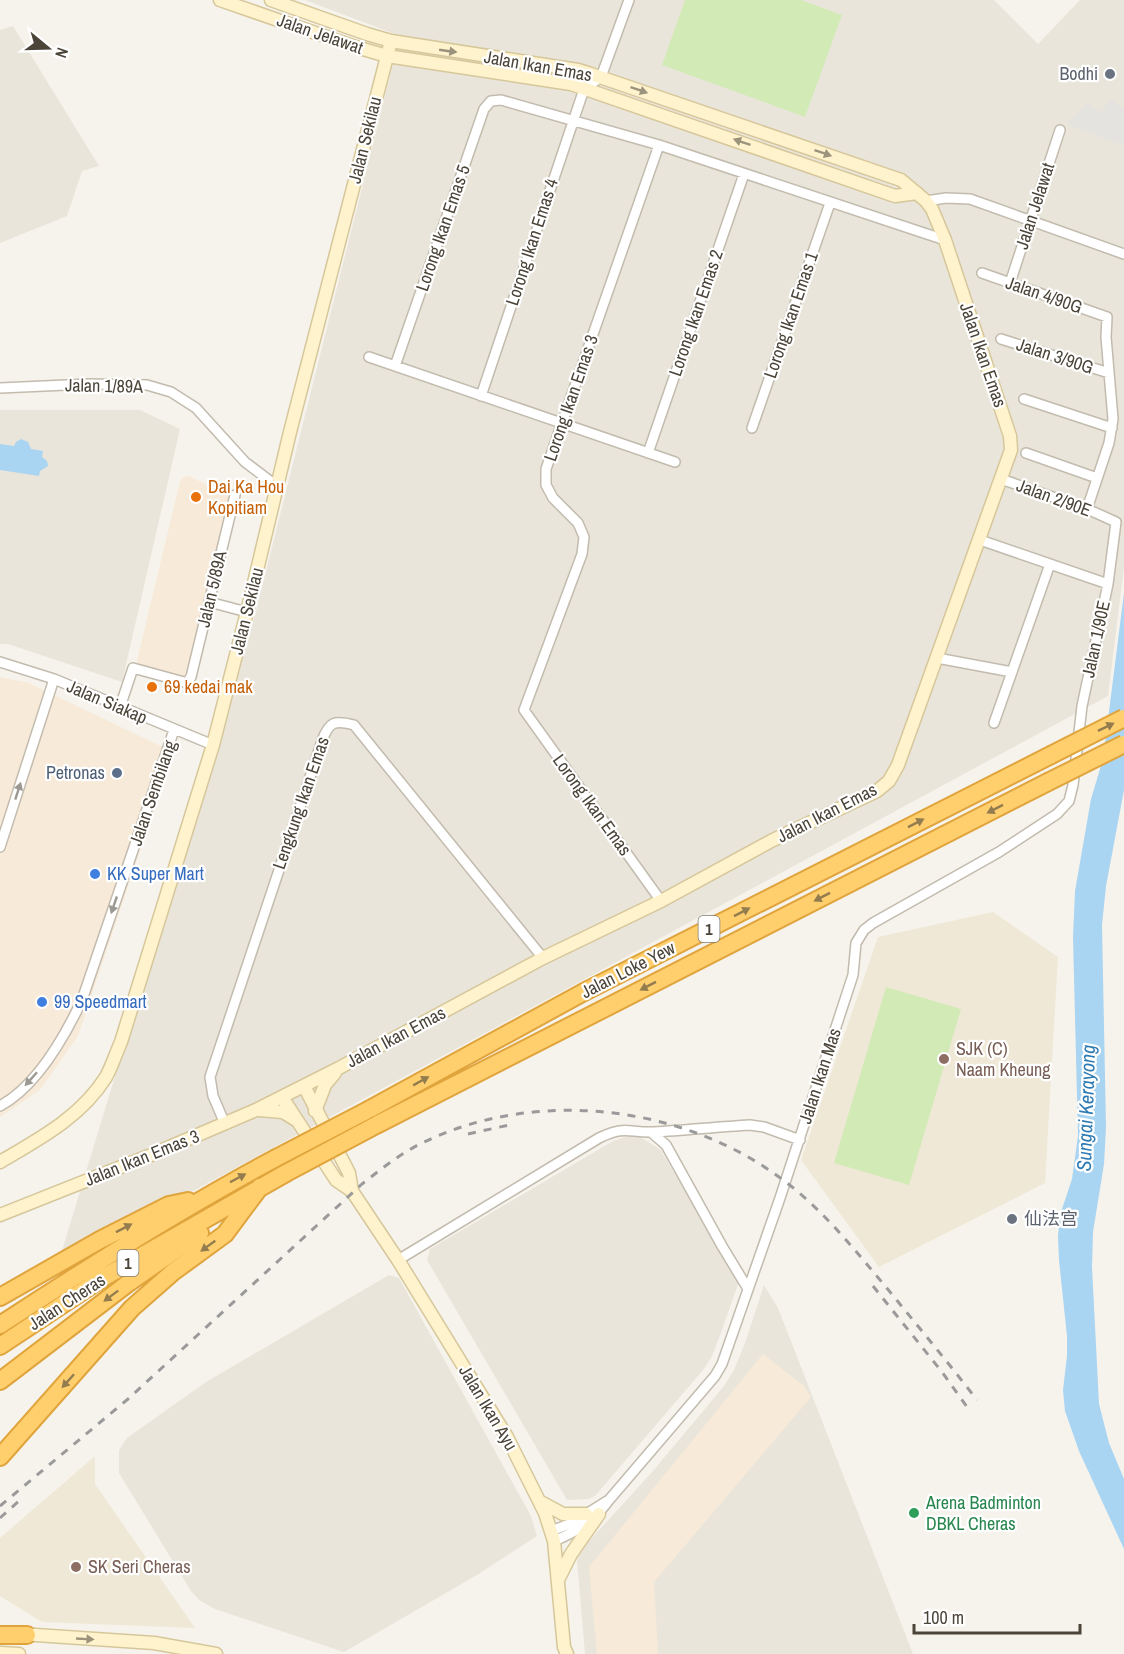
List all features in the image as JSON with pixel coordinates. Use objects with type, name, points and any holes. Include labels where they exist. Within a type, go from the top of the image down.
[{"type":"highway","name":"Jalan Loke Yew","points":[[201,1198],[584,992],[1124,718]]},
{"type":"highway","name":"Jalan Loke Yew","points":[[260,1187],[378,1124],[1124,744]]},
{"type":"highway","points":[[0,1381],[127,1284],[216,1223],[260,1187]]},
{"type":"highway","points":[[0,1457],[132,1308],[173,1272],[225,1234],[260,1187]]},
{"type":"highway","name":"Jalan Cheras","points":[[0,1346],[101,1279],[260,1187]]},
{"type":"highway","points":[[0,1297],[100,1240],[169,1205],[201,1198]]},
{"type":"highway","name":"Jalan Cheras","points":[[0,1326],[86,1269],[201,1198]]},
{"type":"highway","points":[[0,1635],[27,1635]]},
{"type":"street","name":"Jalan Jelawat","points":[[220,0],[387,56]]},
{"type":"street","name":"Jalan Jelawat","points":[[271,0],[390,40]]},
{"type":"street","points":[[584,88],[601,77],[629,0]]},
{"type":"street","name":"Jalan Sekilau","points":[[0,1162],[57,1128],[93,1094],[106,1076],[121,1042],[213,745],[390,40]]},
{"type":"street","name":"Jalan Ikan Emas","points":[[282,1097],[543,958],[661,901],[773,840],[877,791],[889,781],[898,765],[1011,450],[1011,438],[945,240],[932,209],[922,197],[901,180],[578,70],[390,40]]},
{"type":"street","name":"Jalan Ikan Emas","points":[[387,56],[571,84],[895,196],[922,197]]},
{"type":"street","name":"Lorong Ikan Emas 4","points":[[481,396],[584,88]]},
{"type":"street","name":"Lorong Ikan Emas 5","points":[[395,366],[484,109],[490,101],[501,100],[573,119]]},
{"type":"street","points":[[573,119],[659,145],[945,240]]},
{"type":"street","name":"Jalan Jelawat","points":[[1010,283],[1060,130]]},
{"type":"street","name":"Lorong Ikan Emas 3","points":[[524,710],[582,554],[584,537],[578,523],[553,498],[546,485],[546,469],[659,145]]},
{"type":"street","name":"Lorong Ikan Emas 2","points":[[648,453],[744,174]]},
{"type":"street","points":[[922,197],[970,199],[1124,254]]},
{"type":"street","name":"Lorong Ikan Emas 1","points":[[752,428],[830,202]]},
{"type":"street","name":"Jalan 4/90G","points":[[982,273],[1107,317],[1109,373]]},
{"type":"street","name":"Jalan 3/90G","points":[[1001,339],[1109,373]]},
{"type":"street","points":[[369,357],[675,462]]},
{"type":"street","points":[[1087,509],[1112,428],[1109,373]]},
{"type":"street","name":"Jalan 1/89A","points":[[0,388],[111,384],[147,385],[171,392],[196,408],[245,462],[278,488]]},
{"type":"street","points":[[1024,399],[1112,428]]},
{"type":"street","points":[[1026,453],[1097,478]]},
{"type":"street","name":"Jalan 2/90E","points":[[1001,479],[1087,509],[1116,522],[1107,584]]},
{"type":"street","name":"Jalan 5/89A","points":[[120,707],[133,668],[188,681],[191,677],[235,495]]},
{"type":"street","name":"Jalan 1/90E","points":[[980,540],[1107,584],[1082,706],[1082,718]]},
{"type":"street","points":[[994,723],[1050,564]]},
{"type":"street","points":[[209,602],[247,612]]},
{"type":"street","points":[[937,658],[1012,672]]},
{"type":"street","name":"Jalan Siakap","points":[[0,662],[54,679],[213,745]]},
{"type":"street","points":[[0,847],[54,679]]},
{"type":"street","name":"Lorong Ikan Emas","points":[[524,710],[661,901]]},
{"type":"street","name":"Jalan Ikan Mas","points":[[552,1536],[574,1533],[588,1524],[593,1514],[609,1500],[715,1376],[722,1364],[800,1140],[854,975],[856,943],[864,930],[999,852],[1057,814],[1069,801],[1082,718]]},
{"type":"street","name":"Lengkung Ikan Emas","points":[[225,1124],[213,1096],[210,1077],[325,731],[331,724],[339,721],[354,725],[543,958]]},
{"type":"street","name":"Jalan Sembilang","points":[[0,1106],[27,1084],[48,1059],[67,1032],[82,1000],[174,730]]},
{"type":"street","points":[[315,1111],[325,1085],[339,1068]]},
{"type":"street","name":"Jalan Ikan Ayu","points":[[304,1086],[349,1173],[352,1191]]},
{"type":"street","name":"Jalan Ikan Emas 3","points":[[0,1215],[225,1124],[282,1097]]},
{"type":"street","name":"Jalan Ikan Ayu","points":[[282,1097],[336,1180],[352,1191],[398,1260],[507,1437],[539,1501],[552,1536],[564,1652]]},
{"type":"street","points":[[256,1110],[283,1112],[297,1120]]},
{"type":"street","points":[[398,1260],[614,1130],[651,1132],[750,1125],[764,1127],[800,1140]]},
{"type":"street","points":[[651,1132],[666,1145],[748,1289]]},
{"type":"street","points":[[539,1501],[563,1514],[593,1514],[558,1581]]},
{"type":"street","points":[[0,1630],[27,1635],[154,1643],[216,1654]]},
{"type":"street","points":[[0,1653],[19,1654]]},
{"type":"shaded area","points":[[305,0],[994,0],[1038,44],[1080,0],[1124,0],[1124,567],[1108,696],[58,1264],[255,615],[400,36]]},
{"type":"shaded area","points":[[13,26],[99,166],[82,171],[67,216],[0,243],[0,30]]},
{"type":"shaded area","points":[[1111,99],[1124,109],[1124,146],[1067,124],[1087,103],[1101,112]]},
{"type":"shaded area","points":[[0,410],[140,410],[180,429],[122,682],[8,644],[0,644]]},
{"type":"shaded area","points":[[189,476],[231,497],[186,677],[136,665],[180,481]]},
{"type":"shaded area","points":[[0,677],[29,683],[173,752],[78,1036],[40,1090],[0,1117]]},
{"type":"shaded area","name":"SJK (C) Naam Kheung","points":[[993,912],[1058,957],[1045,1183],[879,1267],[801,1160],[878,937]]},
{"type":"shaded area","points":[[628,1136],[640,1137],[660,1149],[739,1281],[711,1358],[703,1370],[595,1496],[589,1499],[567,1500],[427,1260],[430,1249],[613,1141]]},
{"type":"shaded area","points":[[389,1275],[399,1278],[531,1516],[537,1536],[477,1575],[344,1652],[215,1609],[199,1600],[191,1591],[119,1473],[119,1450],[127,1438],[206,1382]]},
{"type":"shaded area","points":[[764,1285],[778,1308],[913,1654],[585,1654],[577,1560],[581,1550],[653,1471],[724,1386],[734,1370],[745,1343]]},
{"type":"shaded area","points":[[763,1354],[804,1386],[811,1397],[654,1582],[658,1654],[597,1654],[589,1567]]},
{"type":"shaded area","name":"SK Seri Cheras","points":[[95,1456],[95,1484],[195,1628],[42,1622],[0,1596],[0,1538]]},
{"type":"green space","points":[[685,0],[801,0],[842,15],[805,117],[662,65]]},
{"type":"green space","points":[[886,987],[961,1009],[909,1185],[834,1163]]},
{"type":"water","points":[[21,439],[28,442],[31,449],[43,451],[42,457],[47,461],[48,466],[40,471],[39,476],[0,470],[0,444],[14,446]]},
{"type":"water","name":"Sungai Kerayong","points":[[1124,593],[1124,790],[1106,886],[1102,925],[1106,1127],[1104,1164],[1093,1232],[1092,1267],[1099,1404],[1109,1443],[1124,1479],[1124,1549],[1079,1451],[1065,1411],[1063,1390],[1067,1336],[1058,1236],[1060,1215],[1072,1179],[1078,1136],[1073,937],[1075,891],[1091,799],[1105,743]]},
{"type":"railway","points":[[0,1506],[128,1399],[362,1184],[396,1158],[418,1145],[462,1127],[507,1116],[555,1111],[603,1112],[650,1119],[696,1133],[739,1152],[779,1177],[823,1215],[886,1287],[977,1400]]},
{"type":"railway","points":[[468,1134],[509,1125]]},
{"type":"railway","points":[[873,1286],[967,1407]]},
{"type":"railway","points":[[0,1518],[20,1500]]},
{"type":"place","name":"Bodhi","points":[[1110,74]]},
{"type":"place","name":"Dai Ka Hou Kopitiam","points":[[196,497]]},
{"type":"place","name":"69 kedai mak","points":[[152,687]]},
{"type":"place","name":"Petronas","points":[[117,773]]},
{"type":"place","name":"KK Super Mart","points":[[95,874]]},
{"type":"place","name":"99 Speedmart","points":[[42,1002]]},
{"type":"place","name":"SJK (C) Naam Kheung","points":[[944,1059]]},
{"type":"place","name":"仙法宫","points":[[1012,1219]]},
{"type":"place","name":"Arena Badminton DBKL Cheras","points":[[914,1513]]},
{"type":"place","name":"SK Seri Cheras","points":[[76,1567]]}]
